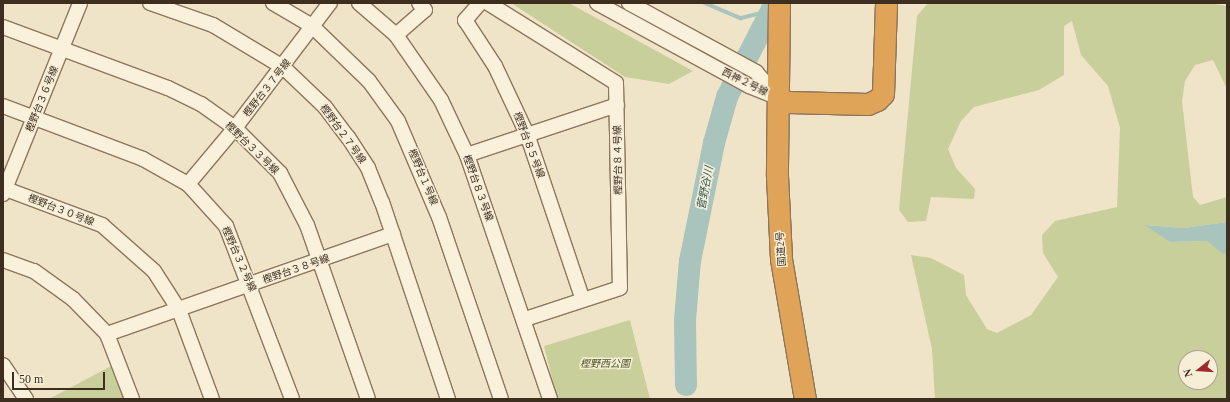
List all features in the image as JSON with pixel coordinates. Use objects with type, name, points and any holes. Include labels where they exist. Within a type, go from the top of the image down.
[{"type":"highway","name":"国道2号","points":[[779,3],[777,55],[780,259],[804,399]]},
{"type":"highway","points":[[778,98],[788,102],[868,104],[877,100],[883,94],[886,3]]},
{"type":"street","name":"樫野台３６号線","points":[[4,190],[35,118],[80,3]]},
{"type":"street","name":"樫野台２７号線","points":[[150,3],[213,25],[283,67],[325,107],[348,137],[368,168],[393,234],[448,399]]},
{"type":"street","name":"樫野台１号線","points":[[273,3],[312,26],[369,81],[398,122],[440,217],[501,399]]},
{"type":"street","name":"樫野台３７号線","points":[[188,184],[283,67],[330,3]]},
{"type":"street","name":"樫野台８３号線","points":[[359,3],[396,36],[441,100],[467,155],[525,319],[550,399]]},
{"type":"street","points":[[396,36],[426,10],[419,3]]},
{"type":"street","name":"樫野台８５号線","points":[[480,3],[465,20],[495,66],[527,134],[583,300]]},
{"type":"street","name":"樫野台８４号線","points":[[488,3],[616,83],[620,288],[525,319]]},
{"type":"street","name":"西神２号線","points":[[597,3],[749,86],[778,98]]},
{"type":"street","name":"西神２号線","points":[[629,3],[756,72],[778,98]]},
{"type":"street","name":"樫野台３３号線","points":[[3,26],[168,88],[201,104],[235,128],[280,173],[307,225],[321,261],[368,399]]},
{"type":"street","points":[[467,155],[617,105]]},
{"type":"street","name":"樫野台３２号線","points":[[3,106],[143,158],[188,184],[226,226],[251,285],[292,399]]},
{"type":"street","name":"樫野台３０号線","points":[[4,190],[102,225],[154,271],[179,310],[212,399]]},
{"type":"street","name":"樫野台３８号線","points":[[107,334],[321,261],[393,234]]},
{"type":"street","points":[[3,260],[34,271],[73,299],[107,334],[132,399]]},
{"type":"street","points":[[3,365],[26,399]]},
{"type":"green space","points":[[511,3],[569,3],[693,71],[669,84],[625,77]]},
{"type":"green space","points":[[928,3],[1208,3],[1227,6],[1227,89],[1213,60],[1195,65],[1185,81],[1182,101],[1193,197],[1200,205],[1227,197],[1227,222],[1184,228],[1145,225],[1170,242],[1207,241],[1227,253],[1227,399],[935,399],[932,349],[911,255],[931,258],[964,275],[966,295],[987,329],[997,333],[1031,315],[1058,277],[1043,253],[1042,235],[1055,221],[1117,207],[1120,128],[1108,86],[1081,55],[1072,21],[1064,26],[1064,75],[1039,90],[974,107],[961,121],[948,149],[956,168],[975,189],[974,199],[931,197],[926,221],[908,222],[899,210],[917,16]]},
{"type":"green space","name":"樫野西公園","points":[[630,320],[650,399],[557,399],[544,346]]},
{"type":"green space","points":[[113,365],[125,399],[49,399]]},
{"type":"water","points":[[1227,222],[1227,253],[1223,254],[1207,241],[1170,242],[1144,225],[1184,228]]},
{"type":"waterway","points":[[705,3],[741,18],[770,11]]},
{"type":"waterway","name":"菅野谷川","points":[[686,385],[685,320],[690,261],[714,143],[727,97],[775,3]]}]
